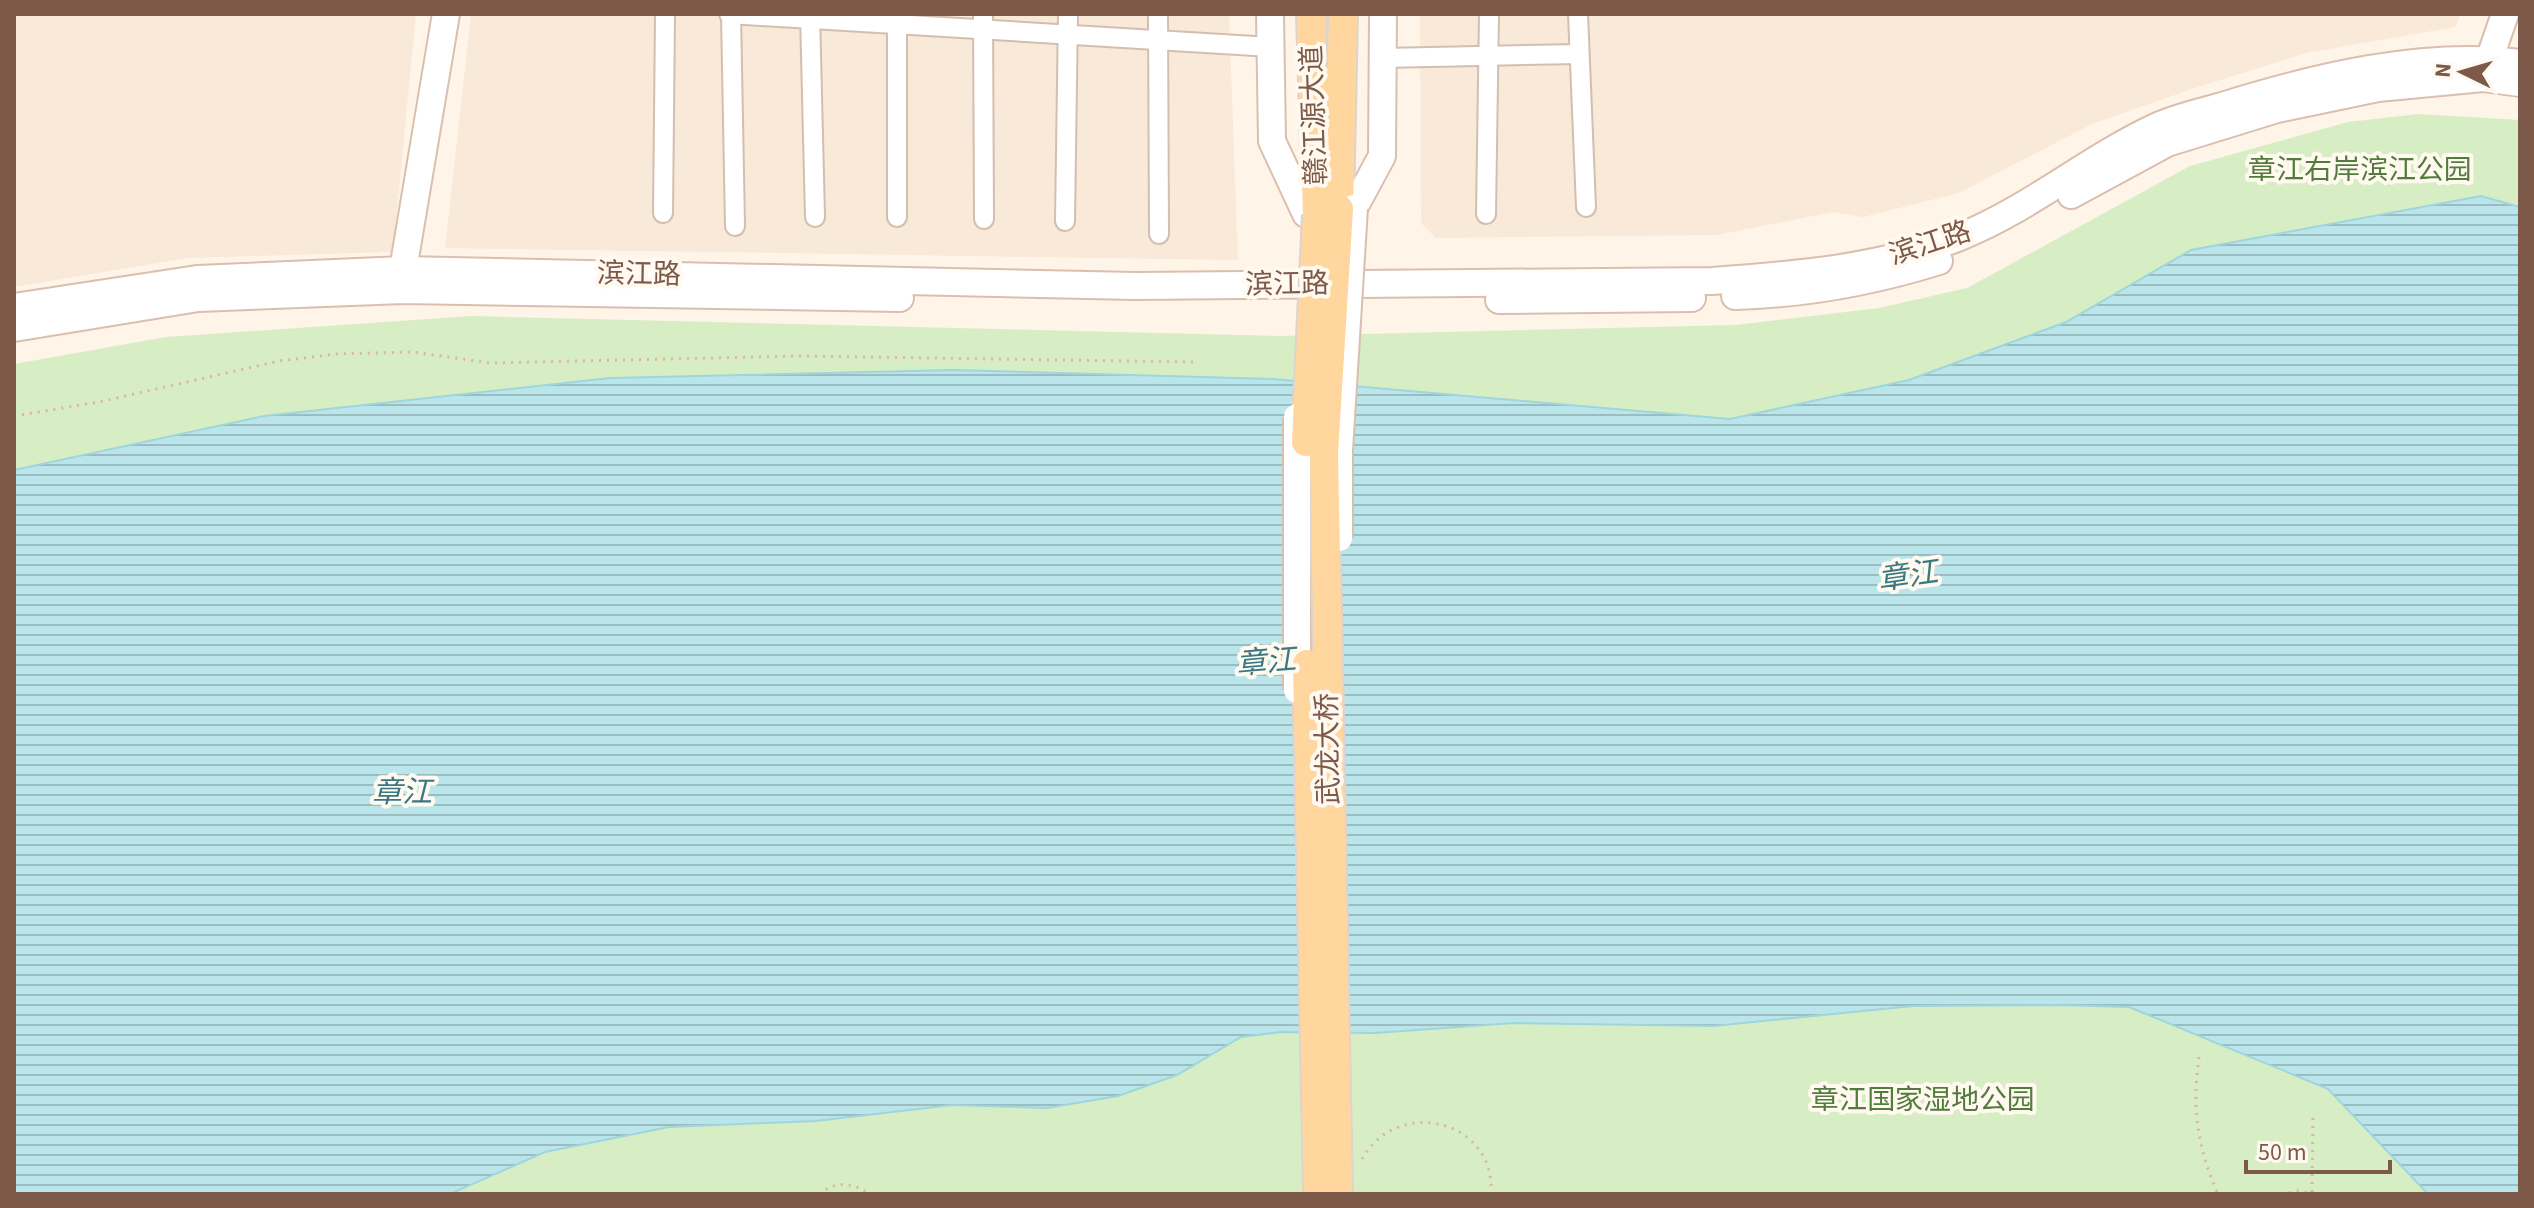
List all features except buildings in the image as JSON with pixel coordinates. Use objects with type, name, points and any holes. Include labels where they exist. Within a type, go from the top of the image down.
[{"type":"main road","points":[[403,270],[446,14]]},
{"type":"main road","points":[[1270,14],[1272,141],[1329,211],[1339,450],[1339,758],[1353,1182]]},
{"type":"main road","name":"赣江源大道","points":[[1311,14],[1329,211]]},
{"type":"main road","name":"赣江源大道","points":[[1329,211],[1343,14]]},
{"type":"main road","points":[[1305,1194],[1295,456],[1329,211],[1382,156],[1383,14]]},
{"type":"main road","points":[[2485,69],[2505,14]]},
{"type":"main road","name":"滨江路","points":[[14,328],[198,298],[403,290],[1124,302],[1625,300],[1794,294],[1881,279],[1970,251],[2167,143],[2277,109],[2520,63]]},
{"type":"main road","name":"滨江路","points":[[14,307],[197,279],[403,270],[1135,286],[1712,281],[1791,275],[1877,260],[1961,237],[2159,125],[2272,90],[2376,69],[2485,69],[2520,83]]},
{"type":"main road","name":"武龙大桥","points":[[1318,1194],[1305,468],[1329,211]]},
{"type":"main road","name":"武龙大桥","points":[[1329,211],[1324,453],[1338,1194]]},
{"type":"street","points":[[663,213],[665,14]]},
{"type":"street","points":[[735,226],[730,14],[983,22],[1068,35],[1271,47]]},
{"type":"street","points":[[1065,221],[1068,14]]},
{"type":"street","points":[[1158,14],[1159,234]]},
{"type":"street","points":[[1486,214],[1489,14]]},
{"type":"street","points":[[1578,14],[1586,207]]},
{"type":"street","points":[[810,16],[815,217]]},
{"type":"street","points":[[896,19],[897,217]]},
{"type":"street","points":[[983,22],[984,219]]},
{"type":"street","points":[[1383,58],[1579,54]]},
{"type":"path","points":[[14,416],[99,402],[279,361],[336,354],[413,352],[491,363],[799,356],[1194,362]]},
{"type":"path","points":[[2199,1057],[2195,1122],[2203,1160],[2218,1194]]},
{"type":"path","points":[[2281,1194],[2314,1193],[2313,1116]]},
{"type":"path","points":[[1353,1182],[1372,1144],[1395,1127],[1410,1122],[1439,1122],[1465,1135],[1476,1145],[1489,1171],[1491,1194]]},
{"type":"path","points":[[819,1194],[830,1186],[850,1184],[869,1194]]},
{"type":"shaded area","points":[[14,14],[416,14],[393,252],[188,258],[14,287]]},
{"type":"shaded area","points":[[471,14],[1229,14],[1238,260],[445,248]]},
{"type":"shaded area","points":[[1420,14],[2461,14],[2455,27],[2306,53],[2195,88],[2092,124],[1959,193],[1863,217],[1833,212],[1717,235],[1436,238],[1421,223]]},
{"type":"green space","name":"章江右岸滨江公园","points":[[2419,114],[2520,120],[2520,207],[2481,196],[2191,250],[2066,322],[1909,380],[1730,419],[1273,379],[954,370],[610,378],[264,416],[14,470],[14,364],[166,337],[472,316],[1278,336],[1735,325],[1879,308],[1967,288],[2190,166],[2348,122]]},
{"type":"green space","name":"章江国家湿地公园","points":[[1913,1006],[2129,1007],[2328,1089],[2428,1194],[450,1194],[545,1152],[669,1127],[816,1121],[952,1105],[1047,1108],[1118,1096],[1177,1075],[1241,1037],[1281,1032],[1375,1033],[1514,1023]]},
{"type":"water","name":"章江","points":[[2481,196],[2520,207],[2520,1194],[2428,1194],[2328,1089],[2129,1007],[2057,1005],[1913,1006],[1714,1026],[1514,1023],[1375,1033],[1281,1032],[1241,1037],[1177,1075],[1118,1096],[1047,1108],[952,1105],[816,1121],[669,1127],[545,1152],[450,1194],[14,1194],[14,470],[264,416],[610,378],[954,370],[1273,379],[1730,419],[1909,380],[2066,322],[2191,250]]}]
